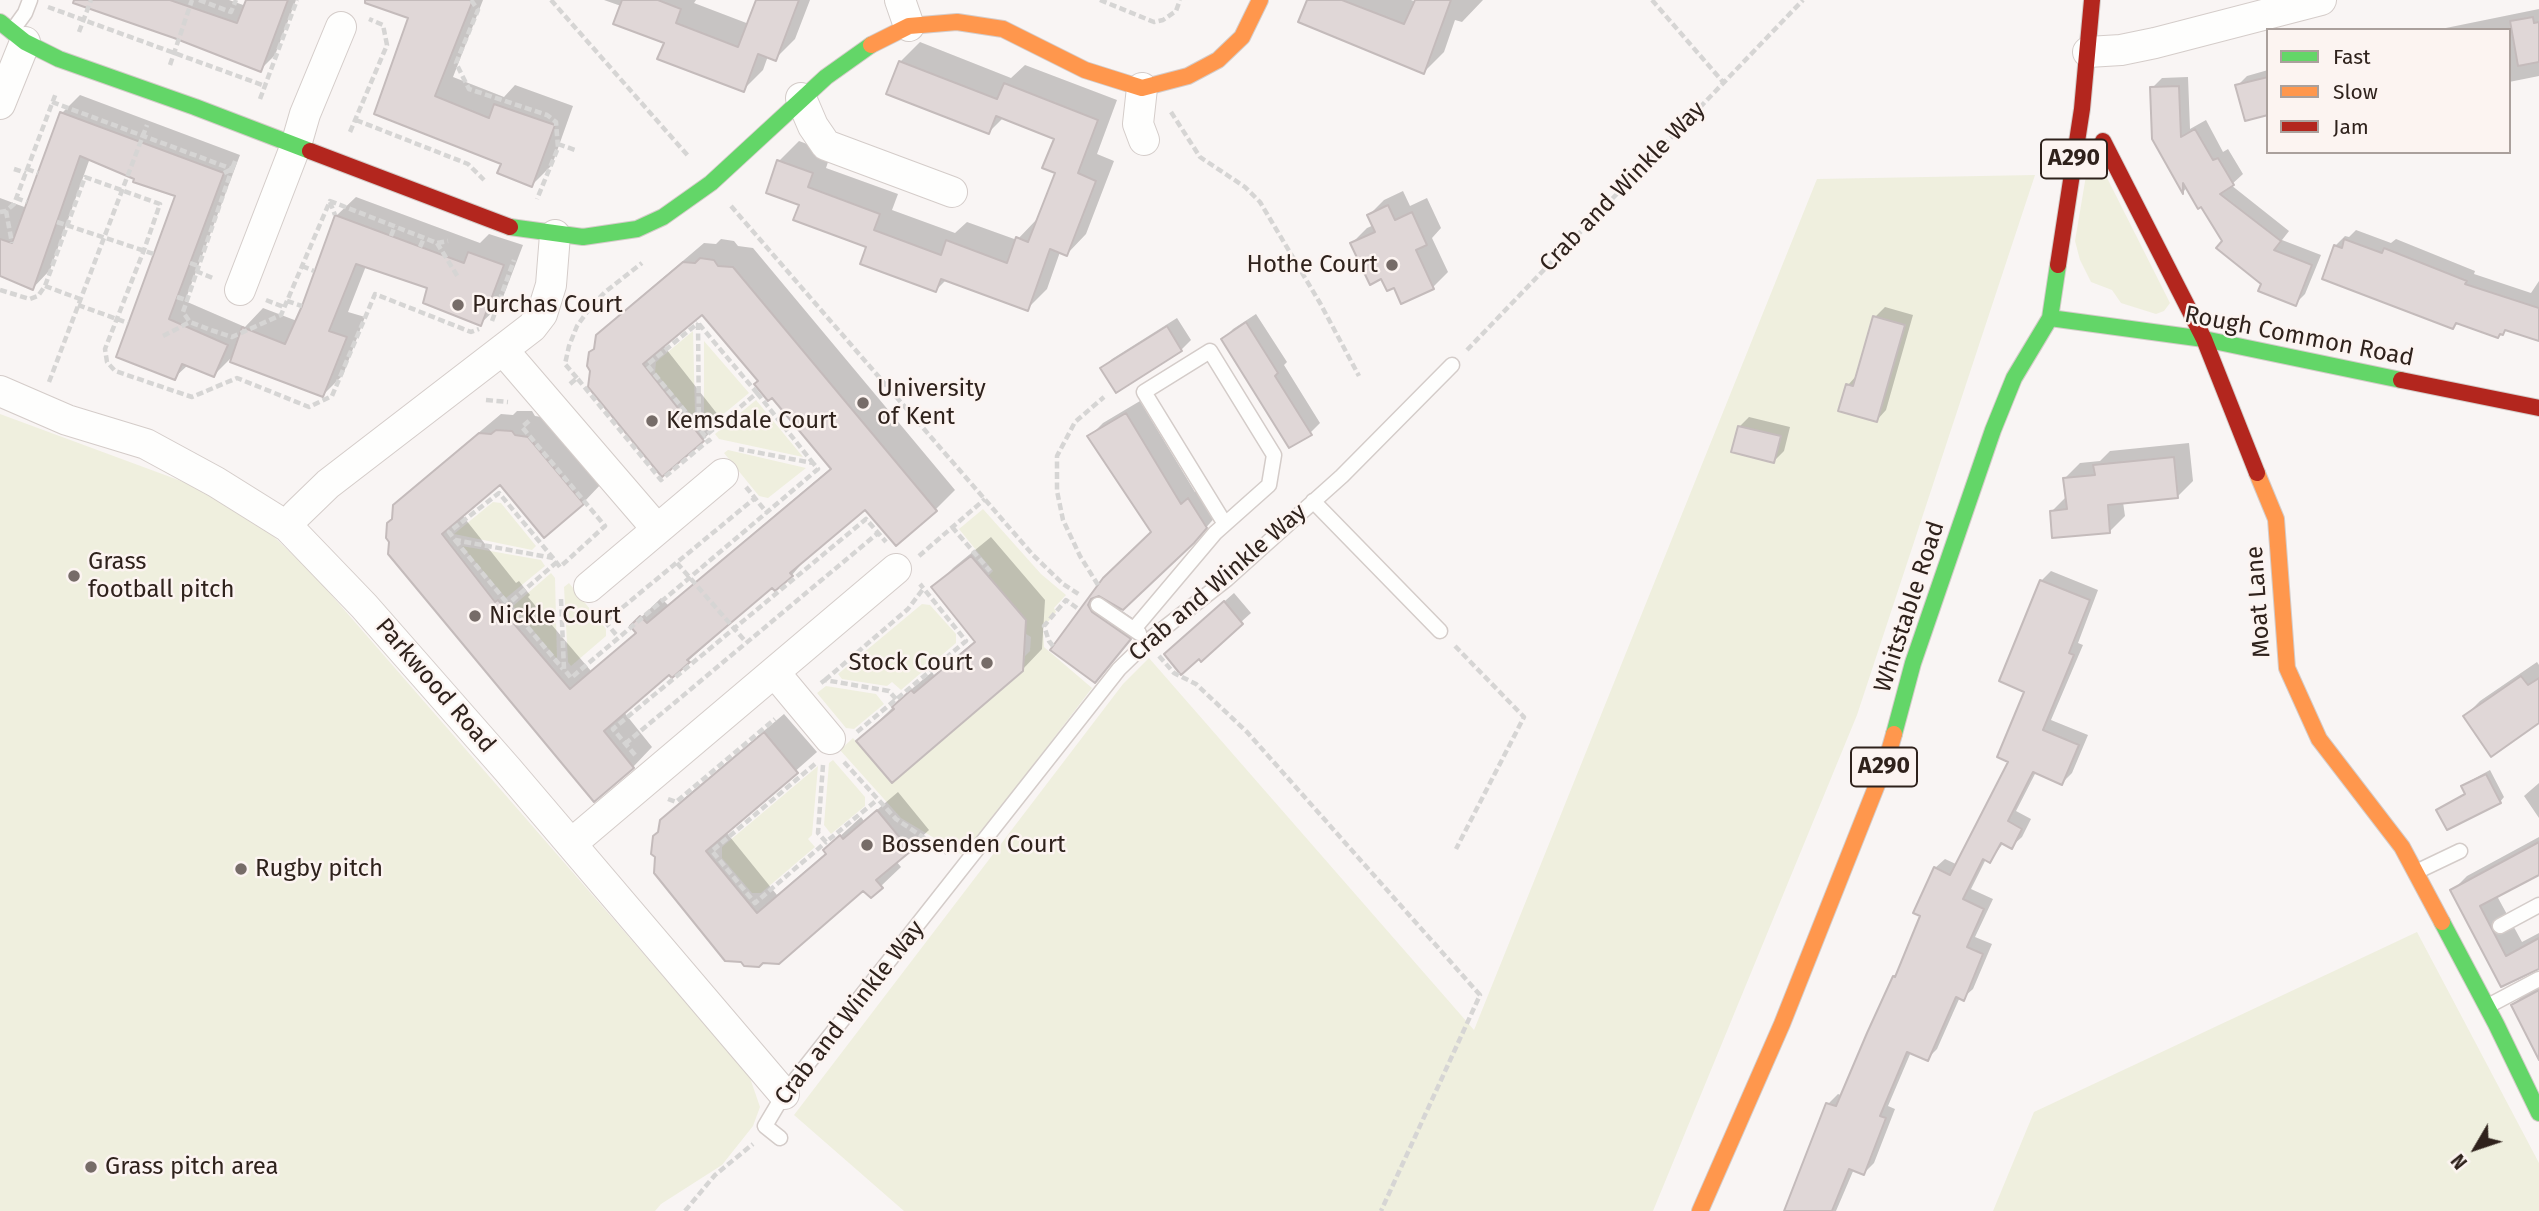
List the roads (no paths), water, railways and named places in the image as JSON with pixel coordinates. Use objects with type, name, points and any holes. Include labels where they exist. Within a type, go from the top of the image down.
[{"type":"street","points":[[0,104],[12,32],[67,62],[296,145],[485,219],[525,230],[583,237],[637,229],[663,217],[711,183],[801,98],[867,47],[905,13],[1003,29],[1085,70],[1152,86],[1188,76],[1218,60],[1242,37],[1260,0]]},
{"type":"street","name":"Whitstable Road","points":[[1700,1211],[1782,1024],[1886,762],[1913,663],[1993,430],[2014,378],[2050,318],[2082,109],[2092,0]]},
{"type":"street","points":[[2088,52],[2122,50],[2155,43],[2320,0]]},
{"type":"street","points":[[240,290],[296,145],[305,114],[341,27]]},
{"type":"street","points":[[1144,140],[1138,124],[1152,86]]},
{"type":"street","points":[[801,98],[813,126],[826,145],[952,192]]},
{"type":"street","name":"Moat Lane","points":[[2103,141],[2204,339],[2276,519],[2287,668],[2319,739],[2402,848],[2487,1006],[2539,1113]]},
{"type":"street","points":[[288,527],[296,515],[328,484],[523,335],[542,314],[551,285],[555,235]]},
{"type":"street","name":"Rough Common Road","points":[[2050,318],[2204,339],[2539,408]]},
{"type":"street","points":[[503,350],[657,529]]},
{"type":"street","name":"Parkwood Road","points":[[0,391],[67,420],[146,444],[216,482],[288,527],[364,606],[784,1094]]},
{"type":"street","points":[[575,589],[657,529],[728,460]]},
{"type":"street","points":[[571,844],[903,562]]},
{"type":"street","points":[[775,673],[841,744]]},
{"type":"lane","points":[[12,32],[36,2]]},
{"type":"lane","points":[[1134,629],[1225,524],[1269,485],[1274,455],[1210,351],[1144,392],[1225,524]]},
{"type":"lane","name":"Crab and Winkle Way","points":[[780,1138],[765,1126],[784,1094],[1119,669],[1149,640],[1227,579],[1342,476],[1452,365]]},
{"type":"lane","points":[[1336,460],[1342,476]]},
{"type":"lane","points":[[1313,501],[1440,631]]},
{"type":"lane","points":[[1098,605],[1149,640]]},
{"type":"lane","points":[[2414,873],[2460,851]]},
{"type":"lane","points":[[2500,926],[2539,905]]},
{"type":"lane","points":[[2487,1006],[2539,979]]},
{"type":"place","name":"Hothe Court","points":[[1392,265]]},
{"type":"place","name":"Purchas Court","points":[[458,305]]},
{"type":"place","name":"University of Kent","points":[[863,403]]},
{"type":"place","name":"Kemsdale Court","points":[[652,421]]},
{"type":"place","name":"Grass football pitch","points":[[74,576]]},
{"type":"place","name":"Nickle Court","points":[[475,616]]},
{"type":"place","name":"Stock Court","points":[[987,663]]},
{"type":"place","name":"Bossenden Court","points":[[867,845]]},
{"type":"place","name":"Rugby pitch","points":[[241,869]]},
{"type":"place","name":"Grass pitch area","points":[[91,1167]]}]
